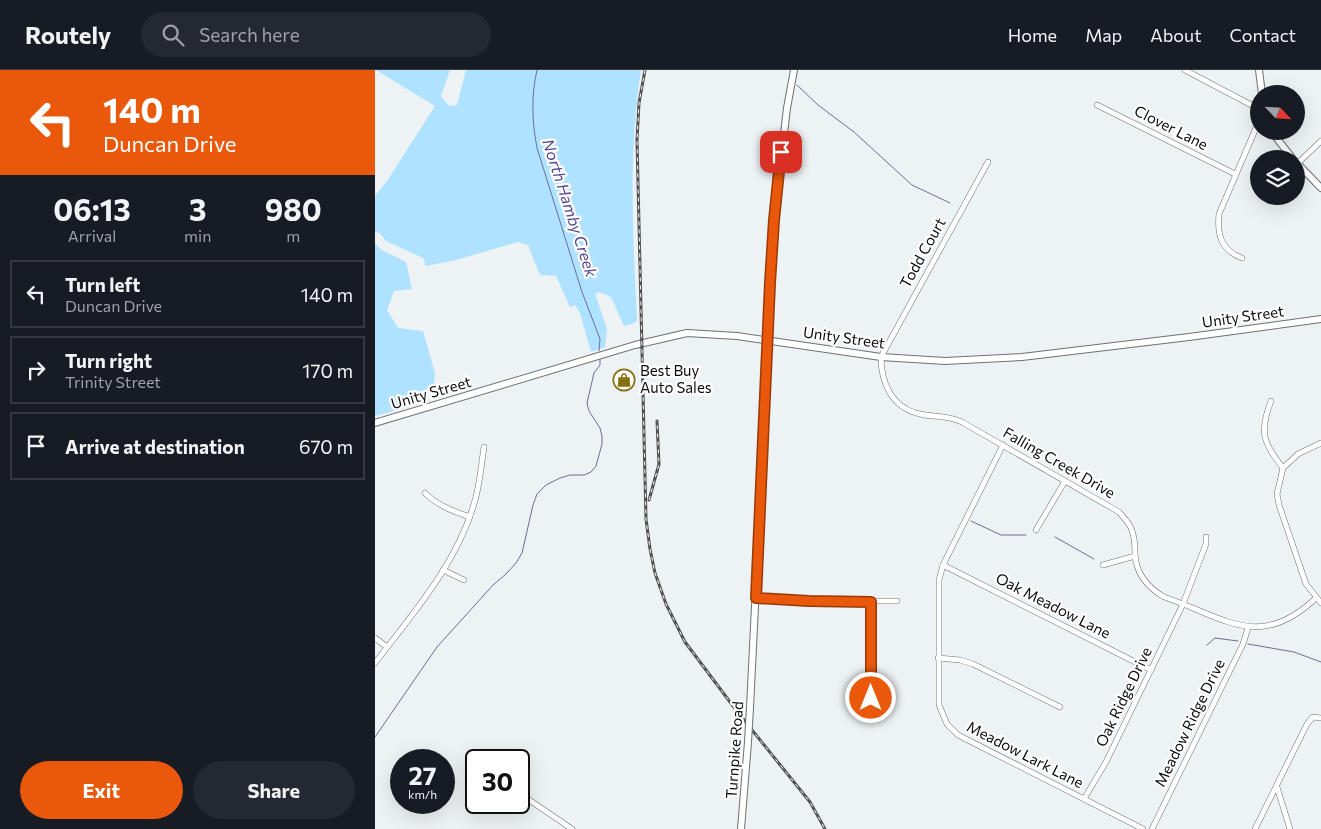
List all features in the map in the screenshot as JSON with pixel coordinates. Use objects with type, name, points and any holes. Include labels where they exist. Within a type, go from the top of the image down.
[{"type":"street","name":"Turnpike Road","points":[[741,829],[752,673],[774,220],[787,108],[794,70]]},
{"type":"street","points":[[1185,70],[1250,103]]},
{"type":"street","points":[[1259,70],[1261,85]]},
{"type":"street","name":"Clover Lane","points":[[1097,104],[1235,174]]},
{"type":"street","points":[[1242,258],[1231,254],[1225,247],[1220,236],[1218,222],[1221,206],[1250,140]]},
{"type":"street","points":[[1278,140],[1287,150]]},
{"type":"street","points":[[1305,154],[1321,141]]},
{"type":"street","name":"Todd Court","points":[[881,357],[988,162]]},
{"type":"street","points":[[1305,171],[1321,188]]},
{"type":"street","name":"Unity Street","points":[[375,423],[635,345],[687,333],[705,333],[768,340],[881,357],[945,361],[999,359],[1189,337],[1321,319]]},
{"type":"street","name":"Falling Creek Drive","points":[[881,357],[883,380],[893,399],[908,410],[953,418],[1103,502],[1124,518],[1133,531],[1137,567],[1145,583],[1163,597],[1248,628],[1268,627],[1283,622],[1316,598]]},
{"type":"street","points":[[1271,401],[1266,413],[1264,439],[1269,451],[1283,468]]},
{"type":"street","points":[[1321,443],[1298,454],[1283,468],[1277,494],[1306,584],[1321,603]]},
{"type":"street","name":"Meadow Lark Lane","points":[[1003,445],[943,565],[939,580],[939,705],[943,717],[953,731],[1143,829]]},
{"type":"street","points":[[375,663],[432,590],[470,517],[477,495],[484,447]]},
{"type":"street","points":[[1036,530],[1065,481]]},
{"type":"street","points":[[425,493],[435,502],[451,511],[470,517]]},
{"type":"street","name":"Oak Ridge Drive","points":[[1084,800],[1106,762],[1183,604],[1206,544],[1206,536]]},
{"type":"street","points":[[1103,566],[1135,556]]},
{"type":"street","name":"Oak Meadow Lane","points":[[943,565],[1151,670]]},
{"type":"street","points":[[443,570],[464,580]]},
{"type":"street","points":[[756,598],[809,601],[897,601]]},
{"type":"street","points":[[871,602],[871,698]]},
{"type":"street","name":"Meadow Ridge Drive","points":[[1153,829],[1243,644],[1248,628]]},
{"type":"street","points":[[375,638],[387,647]]},
{"type":"street","points":[[938,658],[973,664],[1060,707]]},
{"type":"street","points":[[1255,829],[1310,719],[1313,717],[1321,718]]},
{"type":"street","points":[[1276,786],[1289,829]]},
{"type":"street","points":[[530,800],[572,829]]},
{"type":"shaded area","points":[[376,70],[450,70],[441,96],[449,106],[457,105],[466,70],[641,70],[634,132],[633,164],[633,227],[637,321],[624,326],[611,297],[599,292],[595,294],[607,329],[605,347],[591,352],[580,313],[575,305],[570,307],[556,276],[540,275],[528,245],[518,242],[456,260],[426,266],[423,258],[386,241],[380,233],[375,232],[375,196],[387,181],[435,106]]},
{"type":"shaded area","points":[[375,243],[380,249],[406,262],[412,289],[394,291],[387,310],[398,328],[423,331],[435,373],[433,391],[408,407],[375,416]]},
{"type":"waterway","name":"North Hamby Creek","points":[[537,70],[533,109],[537,148],[582,292],[600,339],[599,351]]},
{"type":"waterway","points":[[797,85],[818,105],[854,132],[912,185],[950,203]]},
{"type":"waterway","name":"North Hamby Creek","points":[[375,737],[437,647],[493,585],[516,563],[522,553],[537,494],[546,485],[560,478],[570,475],[584,475],[591,472],[596,466],[602,444],[602,436],[587,403],[594,373],[600,365],[600,360]]},
{"type":"waterway","points":[[971,521],[1001,535],[1026,535]]},
{"type":"waterway","points":[[1055,537],[1094,559]]},
{"type":"waterway","points":[[1207,645],[1215,638],[1238,641]]},
{"type":"waterway","points":[[1248,644],[1294,652],[1321,662]]},
{"type":"railway","points":[[645,70],[639,103],[637,140],[646,519],[655,573],[666,604],[685,642],[736,710],[810,802],[825,829]]},
{"type":"railway","points":[[649,500],[659,464],[657,421]]},
{"type":"place","name":"Best Buy Auto Sales","points":[[624,380]]},
{"type":"route","points":[[781,152],[770,283],[756,598],[871,602],[871,698]]}]
